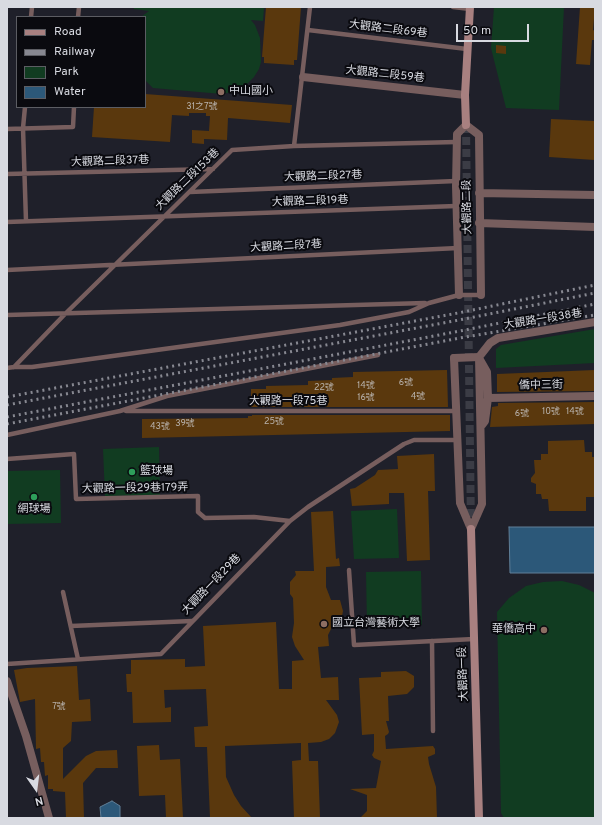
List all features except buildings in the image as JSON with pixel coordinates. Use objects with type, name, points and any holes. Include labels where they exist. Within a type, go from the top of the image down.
[{"type":"main road","points":[[466,125],[465,95],[470,8]]},
{"type":"main road","name":"大觀路一段","points":[[472,529],[479,818]]},
{"type":"street","name":"大觀路二段59巷","points":[[303,77],[465,95]]},
{"type":"street","name":"大觀路二段","points":[[459,295],[456,206],[456,142],[457,134],[466,125],[479,136],[481,295]]},
{"type":"street","points":[[479,193],[595,195]]},
{"type":"street","points":[[479,223],[595,227]]},
{"type":"street","name":"大觀路一段38巷","points":[[479,357],[490,343],[498,338],[595,322]]},
{"type":"street","points":[[479,357],[487,372],[488,398],[485,421],[480,428]]},
{"type":"street","name":"大觀路一段","points":[[479,357],[482,504],[472,529],[460,503],[456,440],[454,358],[479,357]]},
{"type":"street","name":"僑中三街","points":[[488,398],[595,396]]},
{"type":"street","points":[[7,681],[26,736],[49,818]]},
{"type":"lane","points":[[310,7],[294,146],[456,142]]},
{"type":"lane","points":[[453,7],[470,8]]},
{"type":"lane","name":"大觀路二段69巷","points":[[308,30],[467,49]]},
{"type":"lane","points":[[25,108],[23,128],[26,222]]},
{"type":"lane","points":[[7,129],[73,127],[74,108]]},
{"type":"lane","name":"大觀路二段153巷","points":[[14,366],[115,264],[232,150],[294,146]]},
{"type":"lane","name":"大觀路二段37巷","points":[[7,174],[213,168]]},
{"type":"lane","name":"大觀路二段27巷","points":[[190,192],[456,181]]},
{"type":"lane","name":"大觀路二段19巷","points":[[7,222],[456,206]]},
{"type":"lane","name":"大觀路二段7巷","points":[[7,270],[458,248]]},
{"type":"lane","points":[[7,368],[14,366],[32,367],[340,325],[409,312],[429,303],[459,295],[481,295]]},
{"type":"lane","points":[[7,315],[429,303]]},
{"type":"lane","points":[[7,435],[120,411],[167,396],[378,355]]},
{"type":"lane","name":"大觀路一段75巷","points":[[120,411],[456,411]]},
{"type":"lane","name":"大觀路一段29巷","points":[[7,664],[161,654],[290,521],[314,503],[404,444],[414,440],[456,440]]},
{"type":"lane","name":"大觀路一段29巷179弄","points":[[7,459],[74,454],[76,499],[198,496],[198,512],[205,518],[254,517],[290,521]]},
{"type":"lane","points":[[349,570],[354,645],[474,639]]},
{"type":"lane","points":[[63,592],[78,659]]},
{"type":"lane","points":[[70,626],[192,621]]},
{"type":"lane","points":[[432,641],[434,731]]},
{"type":"green space","points":[[134,7],[264,8],[263,21],[251,20],[255,25],[260,38],[261,62],[259,69],[247,84],[232,92],[222,94],[153,88],[146,81],[146,16],[142,16],[149,11],[134,9]]},
{"type":"green space","points":[[494,7],[564,7],[559,110],[506,108],[491,48]]},
{"type":"green space","points":[[595,329],[595,363],[496,368],[496,349],[501,345]]},
{"type":"green space","name":"籃球場","points":[[159,447],[160,495],[105,496],[103,449]]},
{"type":"green space","name":"網球場","points":[[60,470],[61,523],[7,524],[7,471]]},
{"type":"green space","points":[[397,509],[399,558],[354,559],[351,511]]},
{"type":"green space","points":[[421,571],[422,625],[367,626],[366,572]]},
{"type":"green space","points":[[562,581],[579,585],[595,593],[595,818],[504,818],[501,813],[497,612],[509,598],[526,586],[543,582]]},
{"type":"water","points":[[509,527],[595,527],[595,573],[510,573]]},
{"type":"water","points":[[112,801],[120,806],[120,817],[101,818],[100,807]]},
{"type":"tunnel","points":[[466,125],[471,529]]},
{"type":"railway","points":[[7,397],[458,313],[595,285]]},
{"type":"railway","points":[[7,405],[595,293]]},
{"type":"railway","points":[[7,417],[595,304]]},
{"type":"railway","points":[[7,424],[460,338],[595,315]]},
{"type":"place","name":"中山國小","points":[[221,92]]},
{"type":"place","name":"籃球場","points":[[132,472]]},
{"type":"place","name":"網球場","points":[[34,497]]},
{"type":"place","name":"國立台灣藝術大學","points":[[324,624]]},
{"type":"place","name":"華僑高中","points":[[544,630]]}]
